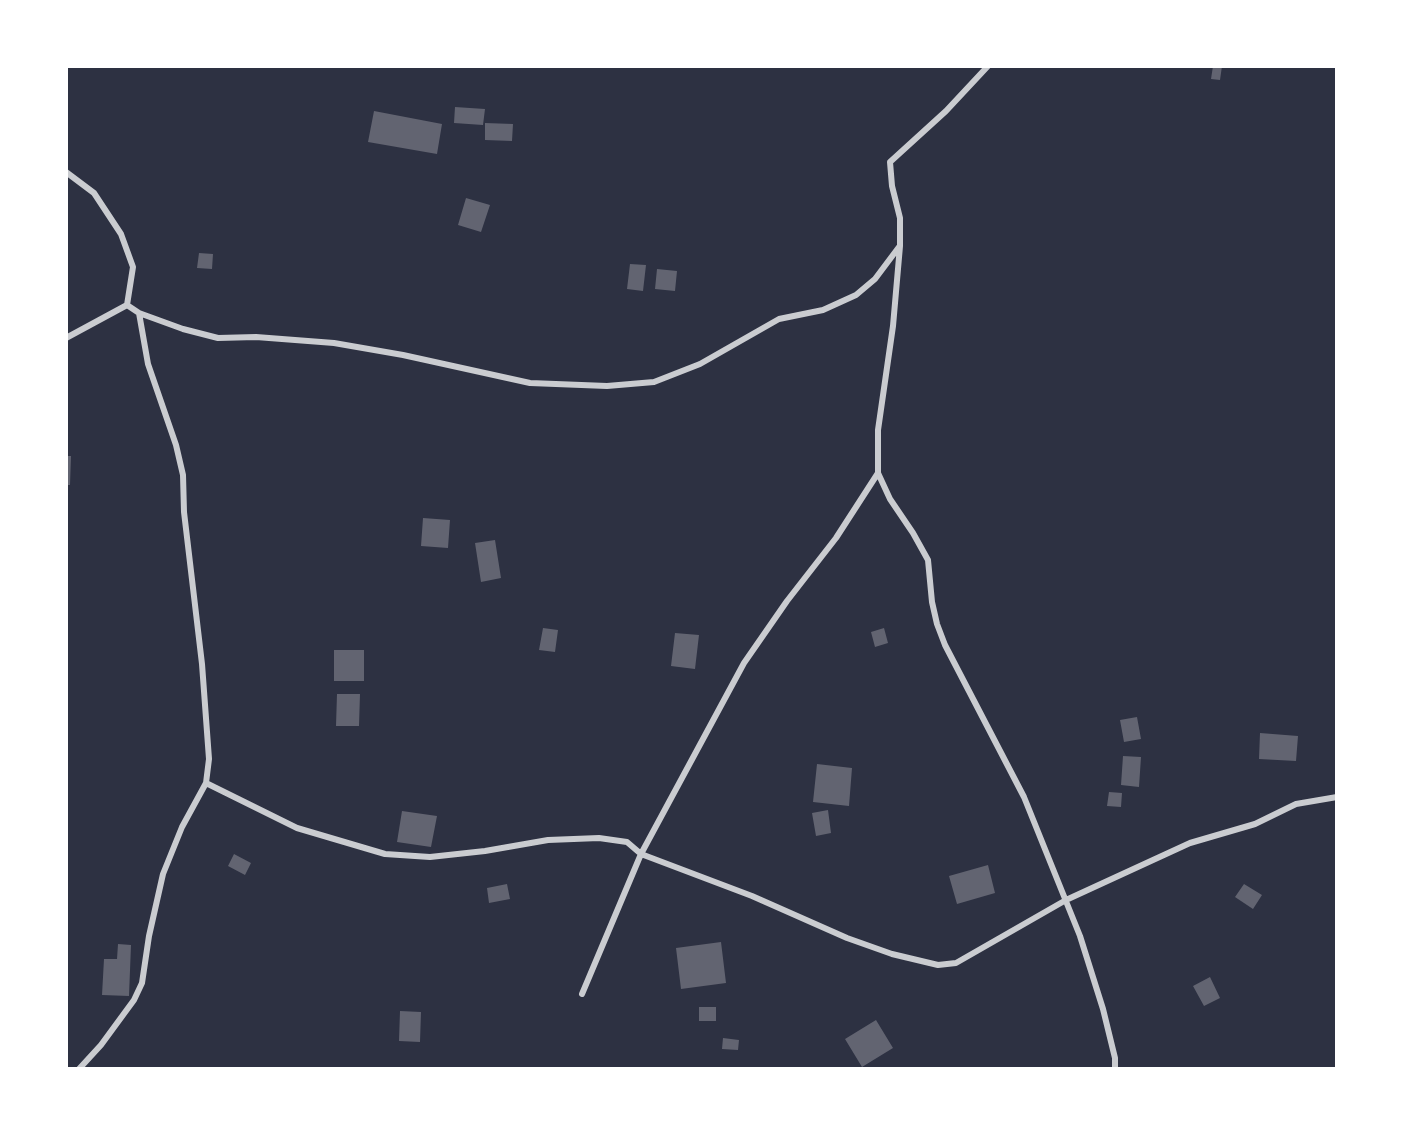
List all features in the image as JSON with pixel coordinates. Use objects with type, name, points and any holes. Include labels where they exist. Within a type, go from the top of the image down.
[{"type":"street","points":[[988,66],[946,111],[890,162],[892,186],[900,218],[900,246],[893,326],[878,430],[878,473],[890,499],[928,560],[932,602],[945,645],[1024,796],[1066,900],[1103,1009],[1114,1058],[1114,1069]]},
{"type":"street","points":[[66,172],[94,193],[121,234],[133,267],[127,305]]},
{"type":"street","points":[[127,305],[139,313],[218,338],[334,343],[403,355],[530,383],[607,387],[654,382],[700,364],[779,319],[823,310],[856,295],[875,279],[900,246]]},
{"type":"street","points":[[66,338],[127,305]]},
{"type":"street","points":[[79,1069],[108,1036],[134,1000],[142,982],[149,936],[163,874],[182,827],[206,783],[209,759],[184,512],[183,475],[176,445],[148,364],[139,313]]},
{"type":"street","points":[[582,994],[641,854],[744,663],[787,601],[836,538],[878,473]]},
{"type":"street","points":[[206,783],[297,828],[385,854],[430,857],[485,851],[548,840],[599,838],[627,843],[641,854],[752,896],[847,938],[892,954],[938,965],[956,963],[1066,900],[1190,843],[1255,824],[1296,804],[1337,797]]},
{"type":"building","points":[[1213,66],[1222,66],[1220,80],[1211,79]]},
{"type":"building","points":[[455,107],[485,109],[483,125],[454,123]]},
{"type":"building","points":[[374,111],[442,124],[437,154],[368,142]]},
{"type":"building","points":[[485,123],[513,124],[512,141],[485,140]]},
{"type":"building","points":[[466,198],[490,205],[481,232],[458,225]]},
{"type":"building","points":[[199,253],[213,254],[212,269],[197,268]]},
{"type":"building","points":[[630,264],[646,265],[643,291],[627,289]]},
{"type":"building","points":[[657,269],[677,271],[675,291],[655,289]]},
{"type":"building","points":[[66,456],[71,456],[70,485],[66,485]]},
{"type":"building","points":[[423,518],[450,520],[448,548],[421,546]]},
{"type":"building","points":[[495,540],[501,578],[481,582],[475,543]]},
{"type":"building","points":[[543,628],[558,630],[555,652],[539,650]]},
{"type":"building","points":[[884,628],[888,643],[875,647],[871,632]]},
{"type":"building","points":[[675,633],[699,635],[695,669],[671,666]]},
{"type":"building","points":[[334,650],[364,650],[364,681],[334,681]]},
{"type":"building","points":[[337,694],[360,694],[359,726],[336,726]]},
{"type":"building","points":[[1137,717],[1141,739],[1124,742],[1120,720]]},
{"type":"building","points":[[1260,733],[1298,736],[1296,761],[1259,759]]},
{"type":"building","points":[[1123,756],[1141,757],[1139,787],[1121,785]]},
{"type":"building","points":[[817,764],[852,768],[849,806],[813,802]]},
{"type":"building","points":[[1109,792],[1122,793],[1121,807],[1107,806]]},
{"type":"building","points":[[828,810],[831,833],[816,836],[812,813]]},
{"type":"building","points":[[402,811],[437,816],[431,847],[397,842]]},
{"type":"building","points":[[234,854],[251,863],[245,875],[228,866]]},
{"type":"building","points":[[988,865],[995,893],[957,904],[949,876]]},
{"type":"building","points":[[507,884],[510,899],[489,903],[487,888]]},
{"type":"building","points":[[1244,884],[1262,895],[1253,909],[1235,897]]},
{"type":"building","points":[[721,942],[726,983],[681,989],[676,948]]},
{"type":"building","points":[[118,944],[131,945],[129,996],[102,995],[104,959],[117,959]]},
{"type":"building","points":[[1210,977],[1220,998],[1204,1006],[1193,986]]},
{"type":"building","points":[[699,1007],[716,1007],[716,1021],[699,1021]]},
{"type":"building","points":[[400,1011],[421,1012],[420,1042],[399,1041]]},
{"type":"building","points":[[876,1020],[893,1048],[862,1067],[845,1039]]},
{"type":"building","points":[[723,1038],[739,1040],[738,1050],[722,1049]]}]
